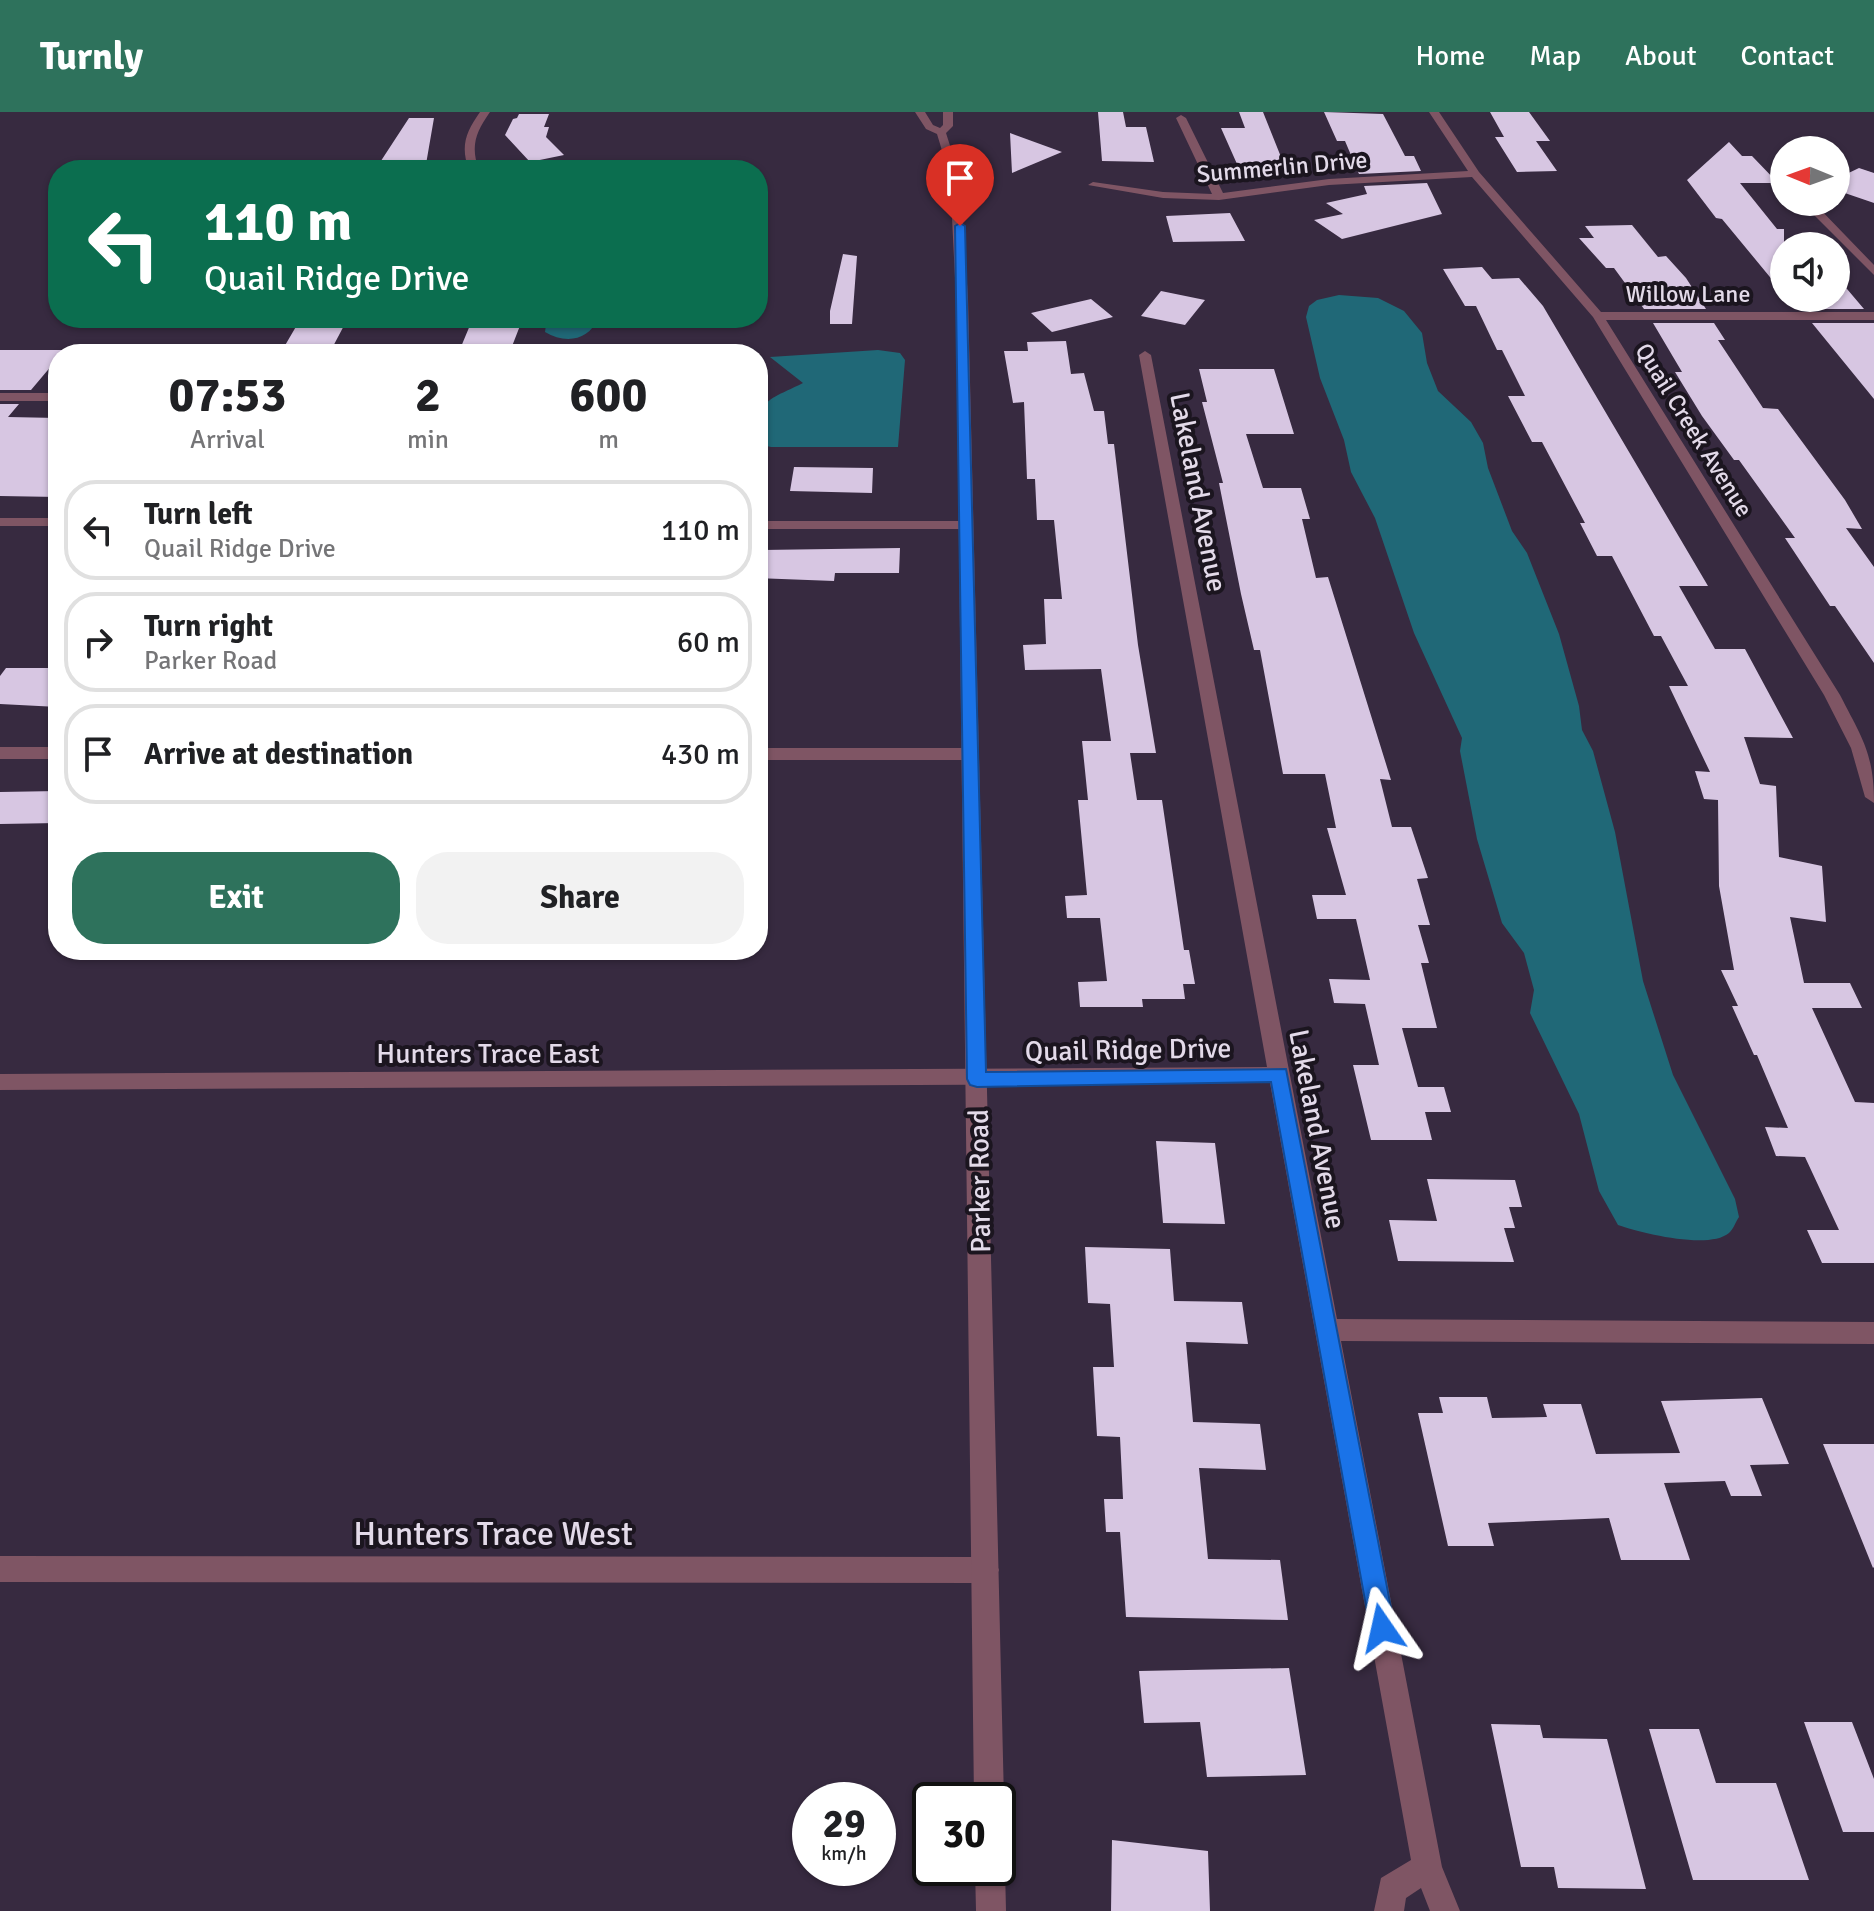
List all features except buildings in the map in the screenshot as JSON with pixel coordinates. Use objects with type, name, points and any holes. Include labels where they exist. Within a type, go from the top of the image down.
[{"type":"street","points":[[469,160],[467,138],[485,112]]},
{"type":"street","name":"Parker Road","points":[[920,112],[929,127],[941,132],[951,157],[960,226],[989,1782]]},
{"type":"street","points":[[941,132],[948,126],[948,112]]},
{"type":"street","name":"Quail Creek Avenue","points":[[1434,112],[1475,174],[1570,280],[1598,316],[1832,695],[1859,748],[1874,797]]},
{"type":"street","points":[[1181,118],[1219,197]]},
{"type":"street","name":"Summerlin Drive","points":[[1093,185],[1163,195],[1219,197],[1329,182],[1475,174]]},
{"type":"street","points":[[1821,216],[1874,272]]},
{"type":"street","name":"Willow Lane","points":[[1598,316],[1874,316]]},
{"type":"street","name":"Lakeland Avenue","points":[[1145,355],[1427,1867],[1445,1911]]},
{"type":"street","points":[[0,397],[48,397]]},
{"type":"street","points":[[0,522],[48,522]]},
{"type":"street","points":[[768,525],[966,525]]},
{"type":"street","points":[[0,753],[48,753]]},
{"type":"street","points":[[768,754],[970,754]]},
{"type":"street","name":"Quail Ridge Drive","points":[[977,1079],[1279,1075]]},
{"type":"street","name":"Hunters Trace East","points":[[0,1082],[977,1079]]},
{"type":"street","points":[[1327,1330],[1874,1333]]},
{"type":"street","name":"Hunters Trace West","points":[[0,1569],[986,1570]]},
{"type":"street","points":[[1389,1911],[1392,1889],[1427,1867]]},
{"type":"street","points":[[990,1886],[991,1911]]},
{"type":"water","points":[[1339,295],[1378,298],[1404,311],[1422,333],[1427,363],[1438,391],[1471,422],[1483,443],[1488,468],[1512,531],[1527,553],[1559,634],[1579,706],[1582,730],[1593,751],[1615,832],[1643,981],[1673,1075],[1735,1199],[1739,1217],[1730,1232],[1719,1238],[1675,1238],[1618,1225],[1599,1191],[1579,1114],[1530,1013],[1534,990],[1524,953],[1502,923],[1477,839],[1460,751],[1462,738],[1414,633],[1375,518],[1351,472],[1344,440],[1320,378],[1306,317],[1309,306],[1317,300]]},
{"type":"water","points":[[546,328],[592,328],[583,336],[568,339],[545,332]]},
{"type":"water","points":[[878,350],[900,353],[905,360],[898,447],[768,446],[768,402],[803,383],[770,357]]},
{"type":"route","points":[[960,226],[977,1079],[1279,1075],[1382,1628]]}]
